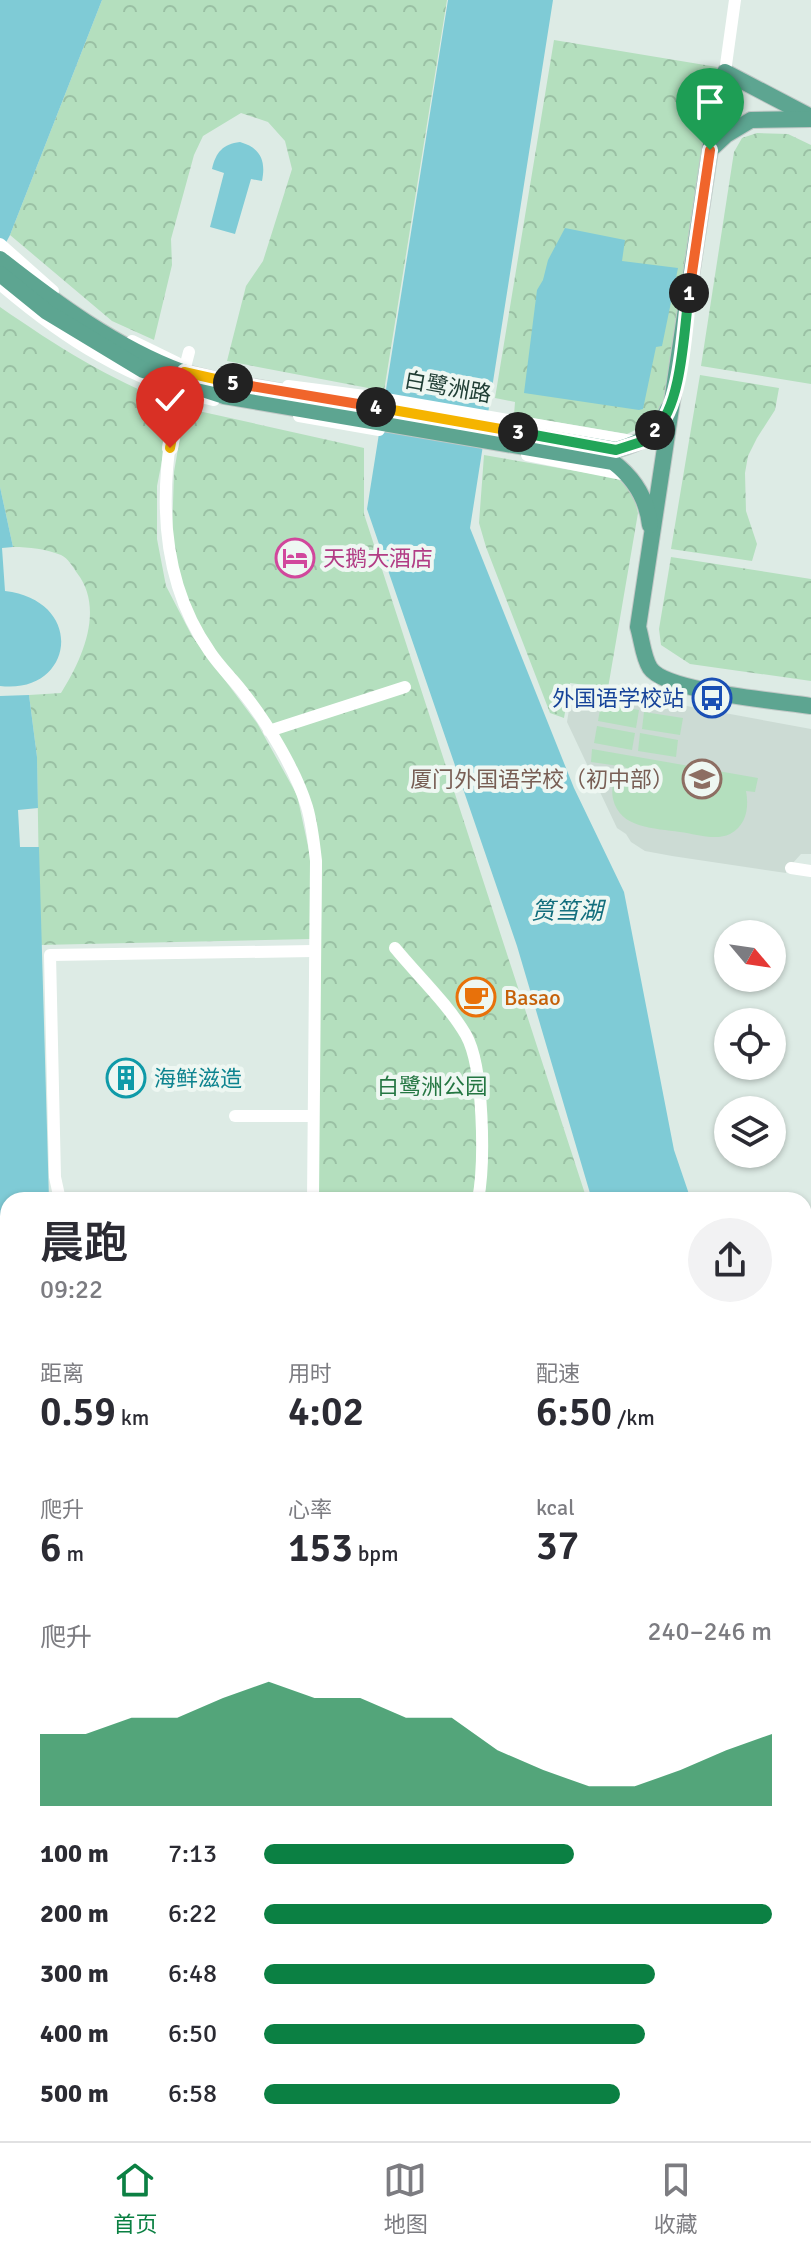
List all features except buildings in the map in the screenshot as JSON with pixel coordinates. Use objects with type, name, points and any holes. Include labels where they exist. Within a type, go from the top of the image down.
[{"type":"main road","points":[[676,384],[710,150],[725,72],[811,118]]},
{"type":"main road","points":[[710,150],[726,135],[751,120],[811,118]]},
{"type":"main road","name":"白鹭洲路","points":[[3,265],[47,312],[143,370],[183,379],[224,396],[377,414],[616,450],[641,442],[663,423],[676,384]]},
{"type":"main road","name":"白鹭洲路","points":[[676,384],[638,627],[652,671],[680,686],[811,706]]},
{"type":"main road","name":"白鹭洲路","points":[[490,433],[613,462],[630,475],[648,509],[652,542]]},
{"type":"street","points":[[725,72],[735,0]]},
{"type":"street","name":"白鹭洲路","points":[[3,265],[183,379],[236,379],[377,414],[490,433]]},
{"type":"street","points":[[189,352],[170,448],[164,504],[174,580],[210,652],[247,697],[269,731],[306,806],[316,861],[313,1192]]},
{"type":"street","points":[[269,731],[405,687]]},
{"type":"street","points":[[791,868],[811,871]]},
{"type":"street","points":[[395,948],[467,1036],[479,1094],[478,1192]]},
{"type":"street","points":[[58,1192],[55,1177],[50,955],[313,951]]},
{"type":"street","points":[[235,1116],[313,1116]]},
{"type":"shaded area","name":"厦门外国语学校（初中部）","points":[[573,685],[811,729],[811,854],[801,854],[792,864],[787,864],[786,873],[645,851],[631,842],[617,828],[567,722]]},
{"type":"green space","points":[[102,0],[447,0],[384,391],[227,361],[246,286],[263,261],[292,169],[285,141],[268,122],[241,113],[203,136],[194,155],[171,239],[172,265],[154,340],[112,321],[10,235]]},
{"type":"green space","points":[[554,40],[717,67],[670,386],[661,414],[627,434],[514,415],[515,402],[495,398]]},
{"type":"green space","points":[[757,133],[788,134],[811,145],[811,384],[701,366],[734,152],[742,138]]},
{"type":"green space","points":[[0,307],[84,361],[126,384],[173,404],[157,486],[157,539],[166,586],[192,636],[257,723],[297,795],[311,860],[310,939],[40,945],[37,757],[29,695],[61,693],[83,650],[90,618],[89,602],[85,587],[64,556],[13,547],[0,487]]},
{"type":"green space","points":[[700,375],[779,388],[775,410],[748,456],[745,473],[746,511],[757,544],[752,561],[671,549]]},
{"type":"green space","name":"白鹭洲公园","points":[[185,408],[364,448],[364,514],[584,1192],[317,1192],[322,864],[313,809],[275,743],[210,652],[184,605],[172,535],[174,472]]},
{"type":"green space","points":[[484,455],[617,478],[633,493],[638,513],[608,688],[570,683],[564,718],[550,713],[486,547],[479,523]]},
{"type":"green space","points":[[671,557],[811,579],[811,681],[690,664],[661,645],[659,629]]},
{"type":"green space","points":[[601,704],[639,710],[636,728],[598,721]]},
{"type":"green space","points":[[644,712],[683,718],[680,735],[642,729]]},
{"type":"green space","points":[[597,726],[635,733],[632,750],[594,743]]},
{"type":"green space","points":[[640,733],[678,740],[676,757],[638,751]]},
{"type":"green space","points":[[592,749],[758,778],[755,792],[746,791],[747,809],[743,821],[730,834],[718,837],[650,828],[623,816],[613,799],[615,781],[626,767],[591,762]]},
{"type":"water","points":[[0,0],[102,0],[0,254]]},
{"type":"water","name":"筼筜湖","points":[[448,0],[553,0],[470,528],[574,788],[624,892],[674,1150],[688,1192],[590,1192],[517,946],[367,509]]},
{"type":"water","points":[[240,142],[253,148],[260,156],[263,174],[262,181],[251,179],[235,234],[210,227],[224,173],[212,169],[221,150]]},
{"type":"water","points":[[565,228],[625,240],[622,261],[678,268],[662,346],[656,347],[643,409],[524,393],[537,290]]},
{"type":"water","points":[[0,487],[13,547],[2,548],[5,591],[31,598],[49,611],[59,628],[61,646],[56,663],[44,676],[25,685],[0,686]]},
{"type":"water","points":[[29,695],[37,757],[38,808],[18,810],[20,847],[39,847],[49,1192],[0,1192],[0,696]]},
{"type":"place","name":"天鹅大酒店","points":[[295,558]]},
{"type":"place","name":"外国语学校站","points":[[712,698]]},
{"type":"place","name":"厦门外国语学校（初中部）","points":[[702,779]]},
{"type":"place","name":"Basao","points":[[476,997]]},
{"type":"place","name":"海鲜滋造","points":[[126,1078]]},
{"type":"route","points":[[170,448],[184,372],[224,382],[616,450],[641,442],[663,423],[676,384],[710,150]]}]
